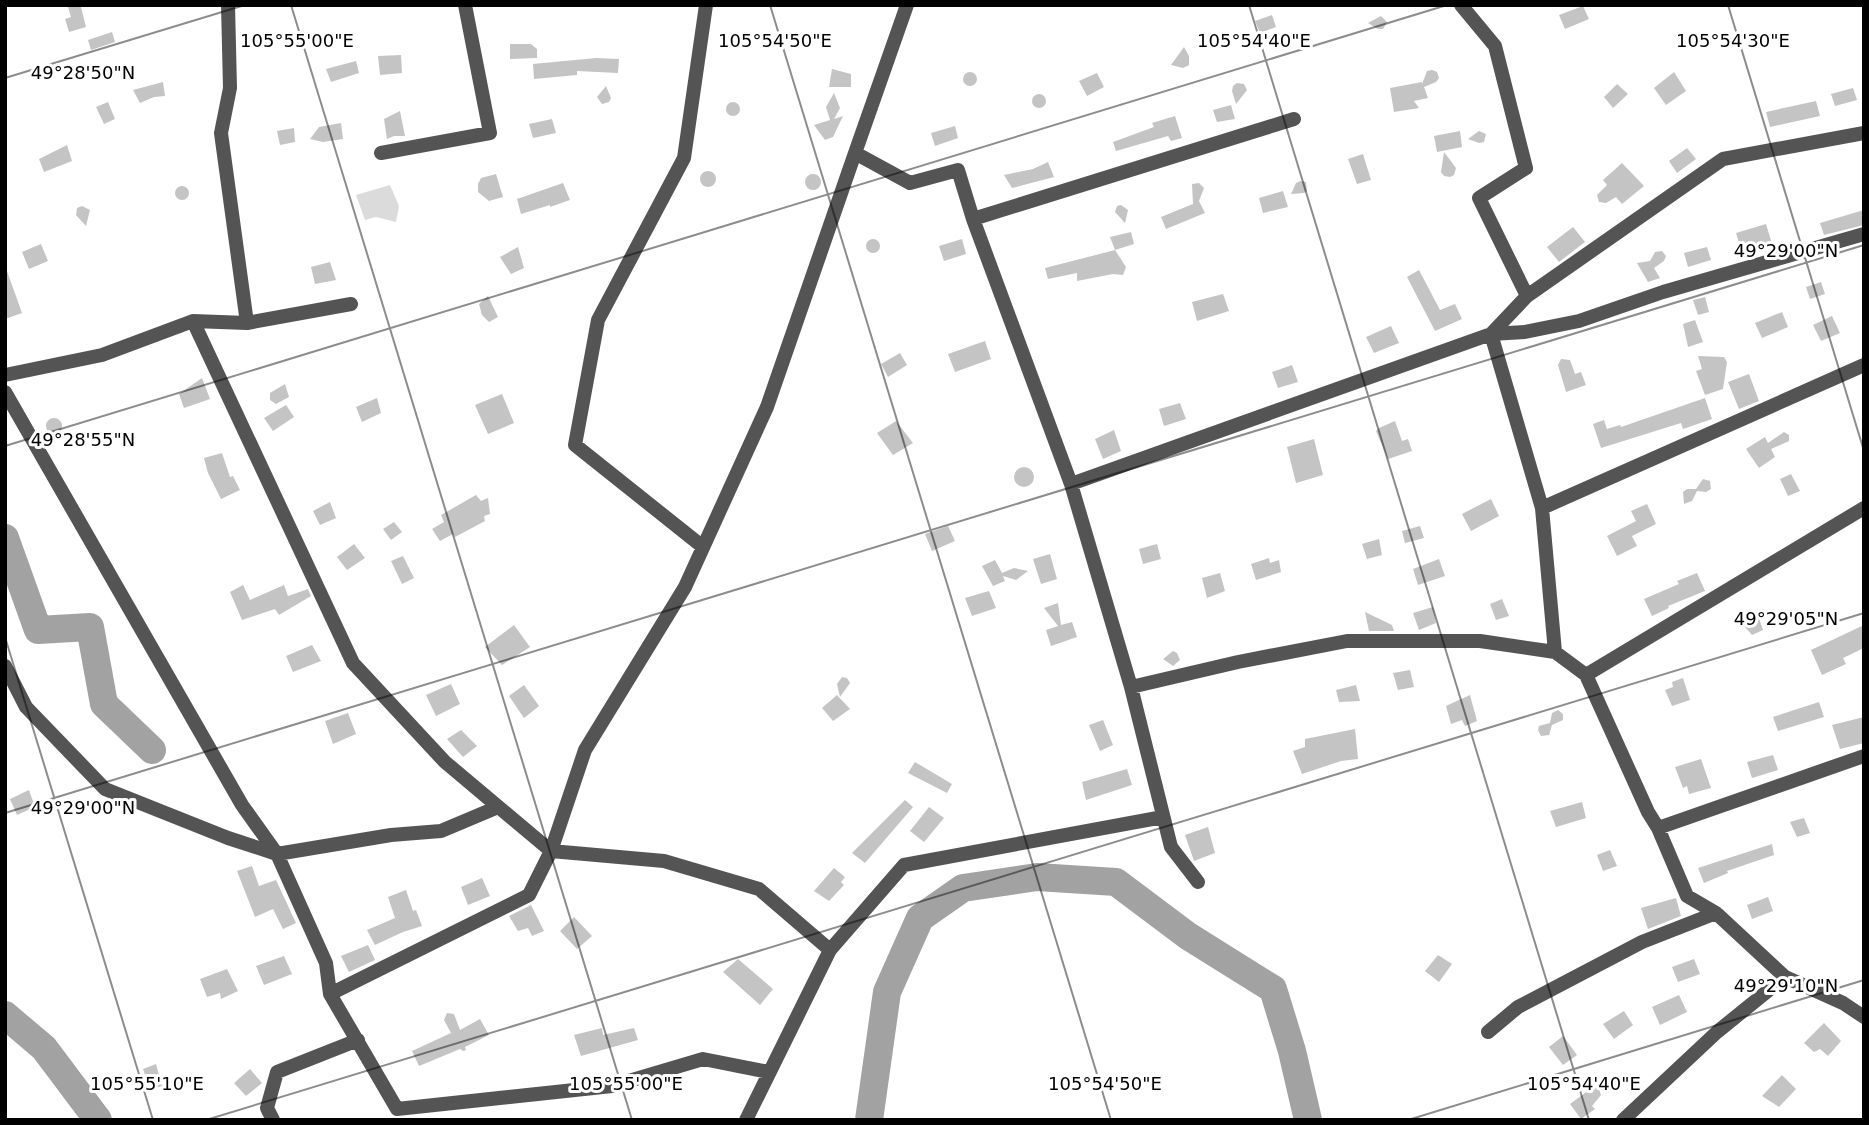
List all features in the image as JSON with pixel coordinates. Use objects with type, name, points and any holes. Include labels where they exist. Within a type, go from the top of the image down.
[{"type":"street","points":[[228,5],[229,88],[221,133],[247,323]]},
{"type":"street","points":[[381,153],[490,133],[465,5]]},
{"type":"street","points":[[703,547],[575,445],[598,320],[684,158],[706,5]]},
{"type":"street","points":[[330,994],[529,895],[551,851],[585,750],[685,587],[767,407],[907,5]]},
{"type":"street","points":[[1461,5],[1494,46],[1526,168],[1479,198],[1527,296]]},
{"type":"street","points":[[973,219],[1294,119]]},
{"type":"street","points":[[1491,334],[1527,296],[1723,159],[1864,133]]},
{"type":"street","points":[[855,153],[911,183],[958,170],[973,219],[1071,484],[1131,687],[1171,847],[1198,882]]},
{"type":"street","points":[[1071,484],[1491,334],[1525,332],[1579,321],[1663,292],[1864,234]]},
{"type":"street","points":[[5,375],[102,355],[193,321],[247,323],[351,304]]},
{"type":"street","points":[[193,321],[353,663],[445,762],[551,851],[664,861],[759,889],[830,950]]},
{"type":"street","points":[[1491,334],[1542,508],[1555,652]]},
{"type":"street","points":[[1542,508],[1864,365]]},
{"type":"street","points":[[5,392],[242,806],[277,854],[326,963],[330,994],[397,1109],[612,1086],[703,1059],[769,1072]]},
{"type":"street","points":[[1587,675],[1864,508]]},
{"type":"street","points":[[1131,687],[1238,662],[1346,642],[1480,641],[1555,652],[1587,675],[1687,896],[1716,913],[1785,977],[1843,1003],[1864,1017]]},
{"type":"street","points":[[5,666],[26,707],[105,789],[228,838],[277,854],[391,835],[441,831],[498,807]]},
{"type":"street","points":[[1658,828],[1864,756]]},
{"type":"street","points":[[746,1120],[830,950],[904,865],[1163,817]]},
{"type":"street","points":[[1488,1032],[1518,1007],[1642,942],[1716,913]]},
{"type":"street","points":[[1623,1120],[1717,1032],[1785,977]]},
{"type":"street","points":[[273,1120],[267,1108],[276,1072],[358,1040]]},
{"type":"shaded area","points":[[390,185],[399,206],[396,222],[376,217],[365,220],[356,195]]},
{"type":"building","points":[[1583,6],[1589,19],[1565,29],[1559,15]]},
{"type":"building","points":[[68,7],[81,7],[86,27],[69,32],[65,19],[71,17]]},
{"type":"building","points":[[1272,15],[1276,27],[1260,33],[1255,21]]},
{"type":"building","points":[[1381,16],[1387,22],[1383,29],[1368,23]]},
{"type":"building","points":[[112,32],[115,42],[91,50],[88,40]]},
{"type":"building","points":[[510,44],[531,44],[537,49],[537,58],[510,59]]},
{"type":"building","points":[[1184,47],[1189,56],[1189,65],[1183,68],[1171,65]]},
{"type":"building","points":[[401,55],[402,73],[380,75],[378,56]]},
{"type":"building","points":[[596,58],[619,59],[618,73],[577,71],[577,75],[534,79],[533,64]]},
{"type":"building","points":[[356,61],[359,73],[331,82],[326,69]]},
{"type":"building","points":[[832,69],[851,74],[851,87],[829,87]]},
{"type":"building","points":[[1427,71],[1437,72],[1439,78],[1424,87],[1428,98],[1414,101],[1419,108],[1394,112],[1390,88],[1422,84]]},
{"type":"building","points":[[970,72],[975,74],[975,84],[970,86],[965,84],[963,79],[965,74]]},
{"type":"building","points":[[1674,72],[1686,91],[1666,105],[1654,88]]},
{"type":"building","points":[[1097,73],[1104,87],[1087,96],[1079,81]]},
{"type":"building","points":[[163,82],[165,96],[140,103],[133,90]]},
{"type":"building","points":[[1237,83],[1244,84],[1247,90],[1236,104],[1232,91]]},
{"type":"building","points":[[1617,84],[1628,94],[1613,108],[1604,97]]},
{"type":"building","points":[[606,86],[611,98],[609,102],[602,104],[597,97]]},
{"type":"building","points":[[1853,88],[1857,100],[1835,106],[1831,94]]},
{"type":"building","points":[[834,93],[840,108],[834,119],[843,116],[833,137],[825,140],[814,125],[830,120],[826,107]]},
{"type":"building","points":[[1036,94],[1042,94],[1046,101],[1042,108],[1036,108],[1032,104],[1032,98]]},
{"type":"building","points":[[1816,101],[1820,116],[1770,127],[1766,112]]},
{"type":"building","points":[[108,102],[115,119],[104,124],[96,107]]},
{"type":"building","points":[[730,102],[736,102],[740,109],[736,116],[730,116],[726,112],[726,106]]},
{"type":"building","points":[[1231,105],[1235,119],[1217,122],[1213,110]]},
{"type":"building","points":[[400,111],[405,136],[387,139],[384,119]]},
{"type":"building","points":[[1175,116],[1182,138],[1171,141],[1168,136],[1116,151],[1113,142],[1154,127],[1152,123]]},
{"type":"building","points":[[552,119],[556,133],[533,138],[529,124]]},
{"type":"building","points":[[341,123],[343,139],[323,142],[310,139],[319,127]]},
{"type":"building","points":[[955,126],[958,138],[935,146],[931,133]]},
{"type":"building","points":[[294,128],[295,142],[280,145],[277,131]]},
{"type":"building","points":[[1460,131],[1462,147],[1437,152],[1434,136]]},
{"type":"building","points":[[1479,131],[1486,134],[1484,142],[1468,139]]},
{"type":"building","points":[[67,145],[72,161],[44,172],[39,159]]},
{"type":"building","points":[[1687,148],[1696,159],[1677,173],[1669,161]]},
{"type":"building","points":[[1444,152],[1456,168],[1454,175],[1450,177],[1441,172]]},
{"type":"building","points":[[1363,154],[1371,180],[1357,184],[1348,159]]},
{"type":"building","points":[[1048,162],[1054,177],[1012,188],[1004,175],[1033,169]]},
{"type":"building","points":[[1622,163],[1644,186],[1622,204],[1616,197],[1606,203],[1599,202],[1597,195],[1607,185],[1603,180]]},
{"type":"building","points":[[708,171],[716,179],[708,187],[700,179]]},
{"type":"building","points":[[496,174],[503,197],[489,201],[478,192],[478,184],[481,178]]},
{"type":"building","points":[[813,174],[819,176],[819,188],[813,190],[807,188],[805,182],[807,176]]},
{"type":"building","points":[[1306,182],[1307,191],[1291,194],[1296,183]]},
{"type":"building","points":[[563,183],[570,200],[521,214],[517,199]]},
{"type":"building","points":[[1199,183],[1204,188],[1199,201],[1205,213],[1166,229],[1161,217],[1193,204],[1192,184]]},
{"type":"building","points":[[179,186],[185,186],[189,193],[185,200],[179,200],[175,196],[175,190]]},
{"type":"building","points":[[1283,191],[1288,207],[1263,213],[1259,198]]},
{"type":"building","points":[[1121,205],[1128,210],[1125,223],[1115,212],[1117,206]]},
{"type":"building","points":[[82,206],[90,210],[86,226],[76,215],[77,208]]},
{"type":"building","points":[[1864,210],[1864,225],[1824,235],[1820,223]]},
{"type":"building","points":[[1766,224],[1773,247],[1743,256],[1736,233]]},
{"type":"building","points":[[1573,227],[1585,242],[1559,262],[1547,247]]},
{"type":"building","points":[[1131,232],[1134,244],[1115,250],[1110,237]]},
{"type":"building","points":[[873,239],[878,241],[878,251],[873,253],[868,251],[866,246],[868,241]]},
{"type":"building","points":[[962,239],[966,254],[944,261],[939,246]]},
{"type":"building","points":[[41,244],[48,261],[29,269],[22,252]]},
{"type":"building","points":[[518,247],[524,268],[511,274],[500,257]]},
{"type":"building","points":[[1707,247],[1711,260],[1688,267],[1684,253]]},
{"type":"building","points":[[1115,250],[1126,267],[1123,275],[1113,274],[1077,281],[1077,273],[1048,279],[1045,268]]},
{"type":"building","points":[[1662,251],[1666,256],[1664,261],[1654,268],[1660,278],[1648,282],[1637,263],[1650,261],[1655,252]]},
{"type":"building","points":[[330,262],[336,280],[315,284],[311,267]]},
{"type":"building","points":[[1419,270],[1440,310],[1455,304],[1462,319],[1435,331],[1407,277]]},
{"type":"building","points":[[5,271],[22,313],[5,319]]},
{"type":"building","points":[[1821,282],[1825,294],[1810,299],[1806,287]]},
{"type":"building","points":[[1223,294],[1229,311],[1197,321],[1192,302]]},
{"type":"building","points":[[488,296],[498,317],[489,322],[482,315],[479,304]]},
{"type":"building","points":[[1705,297],[1709,312],[1698,315],[1693,300]]},
{"type":"building","points":[[1782,312],[1788,327],[1762,338],[1755,323]]},
{"type":"building","points":[[1832,316],[1840,333],[1821,341],[1813,325]]},
{"type":"building","points":[[1695,320],[1703,342],[1688,347],[1683,324]]},
{"type":"building","points":[[1391,326],[1399,343],[1374,353],[1366,337]]},
{"type":"building","points":[[985,341],[991,359],[955,372],[948,354]]},
{"type":"building","points":[[900,353],[907,365],[888,377],[881,364]]},
{"type":"building","points":[[1698,356],[1724,357],[1727,362],[1723,389],[1705,395],[1696,371],[1702,369]]},
{"type":"building","points":[[1561,359],[1570,360],[1575,374],[1581,372],[1586,385],[1566,392],[1558,365]]},
{"type":"building","points":[[1292,365],[1298,382],[1278,388],[1272,372]]},
{"type":"building","points":[[1749,374],[1759,401],[1739,409],[1728,382]]},
{"type":"building","points":[[202,378],[210,399],[184,408],[179,394]]},
{"type":"building","points":[[285,384],[289,397],[276,404],[270,400],[270,393]]},
{"type":"building","points":[[502,394],[514,423],[488,434],[475,405]]},
{"type":"building","points":[[377,398],[381,413],[362,422],[356,407]]},
{"type":"building","points":[[1705,398],[1712,419],[1683,429],[1681,423],[1601,448],[1593,424],[1604,420],[1607,429],[1620,425],[1621,427]]},
{"type":"building","points":[[1180,403],[1186,419],[1164,426],[1159,409]]},
{"type":"building","points":[[286,405],[294,417],[273,431],[264,418]]},
{"type":"building","points":[[54,418],[62,426],[54,434],[46,426]]},
{"type":"building","points":[[896,421],[913,443],[893,455],[877,433]]},
{"type":"building","points":[[1395,421],[1402,441],[1408,439],[1412,451],[1388,459],[1376,431]]},
{"type":"building","points":[[1114,430],[1121,451],[1103,459],[1095,439]]},
{"type":"building","points":[[1784,432],[1789,435],[1789,441],[1771,449],[1775,457],[1759,468],[1746,449],[1765,437],[1768,443]]},
{"type":"building","points":[[1314,439],[1323,475],[1296,483],[1287,447]]},
{"type":"building","points":[[222,453],[230,477],[233,476],[240,490],[221,499],[204,458]]},
{"type":"building","points":[[1024,467],[1031,470],[1034,477],[1031,484],[1024,487],[1017,484],[1014,477],[1017,470]]},
{"type":"building","points":[[1791,474],[1800,491],[1788,496],[1780,479]]},
{"type":"building","points":[[1703,479],[1710,481],[1711,489],[1706,492],[1697,491],[1692,501],[1684,504],[1683,492],[1696,489]]},
{"type":"building","points":[[476,495],[481,501],[488,498],[490,514],[484,516],[485,521],[455,537],[453,534],[440,541],[432,529],[444,522],[441,515]]},
{"type":"building","points":[[1491,499],[1499,516],[1471,531],[1462,514]]},
{"type":"building","points":[[330,502],[336,518],[320,525],[313,511]]},
{"type":"building","points":[[1647,504],[1656,524],[1632,536],[1637,546],[1617,556],[1607,536],[1636,521],[1631,511]]},
{"type":"building","points":[[394,522],[402,532],[391,540],[383,529]]},
{"type":"building","points":[[948,526],[955,541],[932,551],[925,534]]},
{"type":"building","points":[[1420,526],[1424,538],[1405,543],[1402,531]]},
{"type":"building","points":[[1379,539],[1382,555],[1367,559],[1362,544]]},
{"type":"building","points":[[354,544],[365,558],[347,570],[337,557]]},
{"type":"building","points":[[1157,544],[1161,559],[1143,564],[1139,549]]},
{"type":"building","points":[[1050,554],[1057,579],[1041,584],[1033,559]]},
{"type":"building","points":[[403,556],[414,578],[402,584],[391,561]]},
{"type":"building","points":[[1269,558],[1270,563],[1279,560],[1281,572],[1256,580],[1251,564]]},
{"type":"building","points":[[1439,559],[1445,576],[1418,585],[1413,569]]},
{"type":"building","points":[[995,560],[1002,573],[1014,568],[1028,571],[1016,580],[1003,576],[1005,581],[993,586],[982,566]]},
{"type":"building","points":[[1220,573],[1225,591],[1207,598],[1202,578]]},
{"type":"building","points":[[1697,573],[1705,591],[1668,606],[1669,608],[1652,616],[1644,599]]},
{"type":"building","points":[[243,585],[250,600],[284,585],[288,596],[308,589],[311,596],[279,615],[275,609],[242,620],[230,592]]},
{"type":"building","points":[[989,591],[996,608],[972,616],[965,598]]},
{"type":"building","points":[[1502,599],[1509,616],[1496,620],[1490,604]]},
{"type":"building","points":[[1058,603],[1061,625],[1072,622],[1077,637],[1051,646],[1046,630],[1058,626],[1044,608]]},
{"type":"building","points":[[1433,607],[1436,623],[1419,630],[1413,613]]},
{"type":"building","points":[[1365,612],[1392,625],[1394,631],[1369,631]]},
{"type":"building","points":[[1759,618],[1763,630],[1752,635],[1744,626]]},
{"type":"building","points":[[514,625],[530,647],[502,665],[485,647]]},
{"type":"building","points":[[1864,625],[1864,648],[1843,658],[1846,664],[1822,675],[1811,650]]},
{"type":"building","points":[[312,645],[321,661],[293,672],[286,656]]},
{"type":"building","points":[[1173,651],[1180,660],[1173,666],[1163,659]]},
{"type":"building","points":[[1410,670],[1414,687],[1398,690],[1393,673]]},
{"type":"building","points":[[842,677],[847,678],[850,683],[840,697],[837,684]]},
{"type":"building","points":[[1683,678],[1690,700],[1672,706],[1665,690],[1673,687],[1672,682]]},
{"type":"building","points":[[451,684],[460,704],[436,716],[426,695]]},
{"type":"building","points":[[524,685],[539,706],[524,718],[509,696]]},
{"type":"building","points":[[1356,685],[1360,701],[1339,702],[1336,690]]},
{"type":"building","points":[[837,695],[850,709],[833,721],[822,708]]},
{"type":"building","points":[[1470,695],[1477,721],[1465,726],[1462,720],[1451,724],[1446,706]]},
{"type":"building","points":[[1819,702],[1824,717],[1778,731],[1773,717]]},
{"type":"building","points":[[1558,710],[1563,714],[1563,720],[1552,725],[1549,735],[1541,736],[1539,726],[1550,723],[1552,713]]},
{"type":"building","points":[[348,713],[356,734],[333,744],[325,721]]},
{"type":"building","points":[[1864,717],[1864,743],[1840,749],[1832,725]]},
{"type":"building","points":[[1103,720],[1113,745],[1100,751],[1089,725]]},
{"type":"building","points":[[1355,729],[1358,759],[1341,761],[1302,774],[1293,751],[1305,747],[1305,739]]},
{"type":"building","points":[[461,730],[477,746],[463,757],[447,739]]},
{"type":"building","points":[[1773,755],[1778,770],[1752,778],[1747,762]]},
{"type":"building","points":[[1701,759],[1711,788],[1689,794],[1687,786],[1683,788],[1675,767]]},
{"type":"building","points":[[915,762],[952,784],[947,793],[908,773]]},
{"type":"building","points":[[1127,769],[1132,785],[1086,800],[1082,782]]},
{"type":"building","points":[[29,790],[35,807],[17,815],[10,799]]},
{"type":"building","points":[[905,800],[913,807],[865,863],[852,853]]},
{"type":"building","points":[[1582,802],[1586,818],[1556,827],[1550,811]]},
{"type":"building","points":[[929,807],[944,818],[924,842],[910,831]]},
{"type":"building","points":[[1804,818],[1810,833],[1797,837],[1790,822]]},
{"type":"building","points":[[1208,827],[1215,853],[1194,861],[1185,835]]},
{"type":"building","points":[[1772,844],[1774,855],[1727,871],[1728,873],[1704,883],[1698,868]]},
{"type":"building","points":[[1610,850],[1617,866],[1603,871],[1597,855]]},
{"type":"building","points":[[252,866],[259,886],[276,880],[296,923],[283,929],[273,909],[255,917],[237,871]]},
{"type":"building","points":[[834,868],[845,877],[841,882],[844,885],[829,901],[814,891]]},
{"type":"building","points":[[482,878],[490,896],[468,905],[461,887]]},
{"type":"building","points":[[406,890],[413,911],[416,910],[422,926],[375,945],[367,930],[395,918],[388,897]]},
{"type":"building","points":[[1768,897],[1773,911],[1752,919],[1747,905]]},
{"type":"building","points":[[1676,898],[1681,916],[1648,929],[1641,908]]},
{"type":"building","points":[[531,905],[544,931],[532,936],[528,928],[518,931],[509,916]]},
{"type":"building","points":[[574,917],[592,936],[577,949],[560,931]]},
{"type":"building","points":[[368,945],[375,960],[349,972],[341,956]]},
{"type":"building","points":[[1438,955],[1452,964],[1439,982],[1425,971]]},
{"type":"building","points":[[284,956],[292,974],[264,985],[256,966]]},
{"type":"building","points":[[738,959],[773,989],[760,1005],[723,972]]},
{"type":"building","points":[[1694,959],[1700,974],[1678,982],[1672,967]]},
{"type":"building","points":[[227,969],[238,991],[221,999],[220,993],[207,997],[200,979]]},
{"type":"building","points":[[1679,995],[1687,1012],[1660,1025],[1652,1007]]},
{"type":"building","points":[[1624,1011],[1633,1025],[1614,1039],[1603,1024]]},
{"type":"building","points":[[447,1013],[454,1014],[460,1030],[480,1019],[489,1035],[465,1047],[466,1050],[460,1049],[419,1066],[412,1051],[451,1033],[444,1020]]},
{"type":"building","points":[[1824,1023],[1841,1041],[1828,1056],[1820,1049],[1814,1052],[1804,1043]]},
{"type":"building","points":[[602,1028],[603,1035],[634,1028],[638,1040],[581,1056],[574,1035]]},
{"type":"building","points":[[1563,1036],[1577,1055],[1563,1065],[1549,1047]]},
{"type":"building","points":[[156,1064],[162,1086],[150,1090],[143,1069]]},
{"type":"building","points":[[250,1069],[262,1083],[246,1096],[234,1083]]},
{"type":"building","points":[[1782,1075],[1796,1089],[1779,1107],[1762,1096]]},
{"type":"building","points":[[1593,1087],[1599,1089],[1601,1095],[1592,1106],[1595,1109],[1581,1119],[1570,1104]]},
{"type":"waterway","points":[[5,538],[38,630],[90,627],[104,704],[152,750]]},
{"type":"waterway","points":[[869,1120],[887,992],[920,918],[963,888],[1037,877],[1116,882],[1188,936],[1273,989],[1292,1051],[1308,1120]]},
{"type":"waterway","points":[[5,1015],[44,1048],[98,1120]]}]
